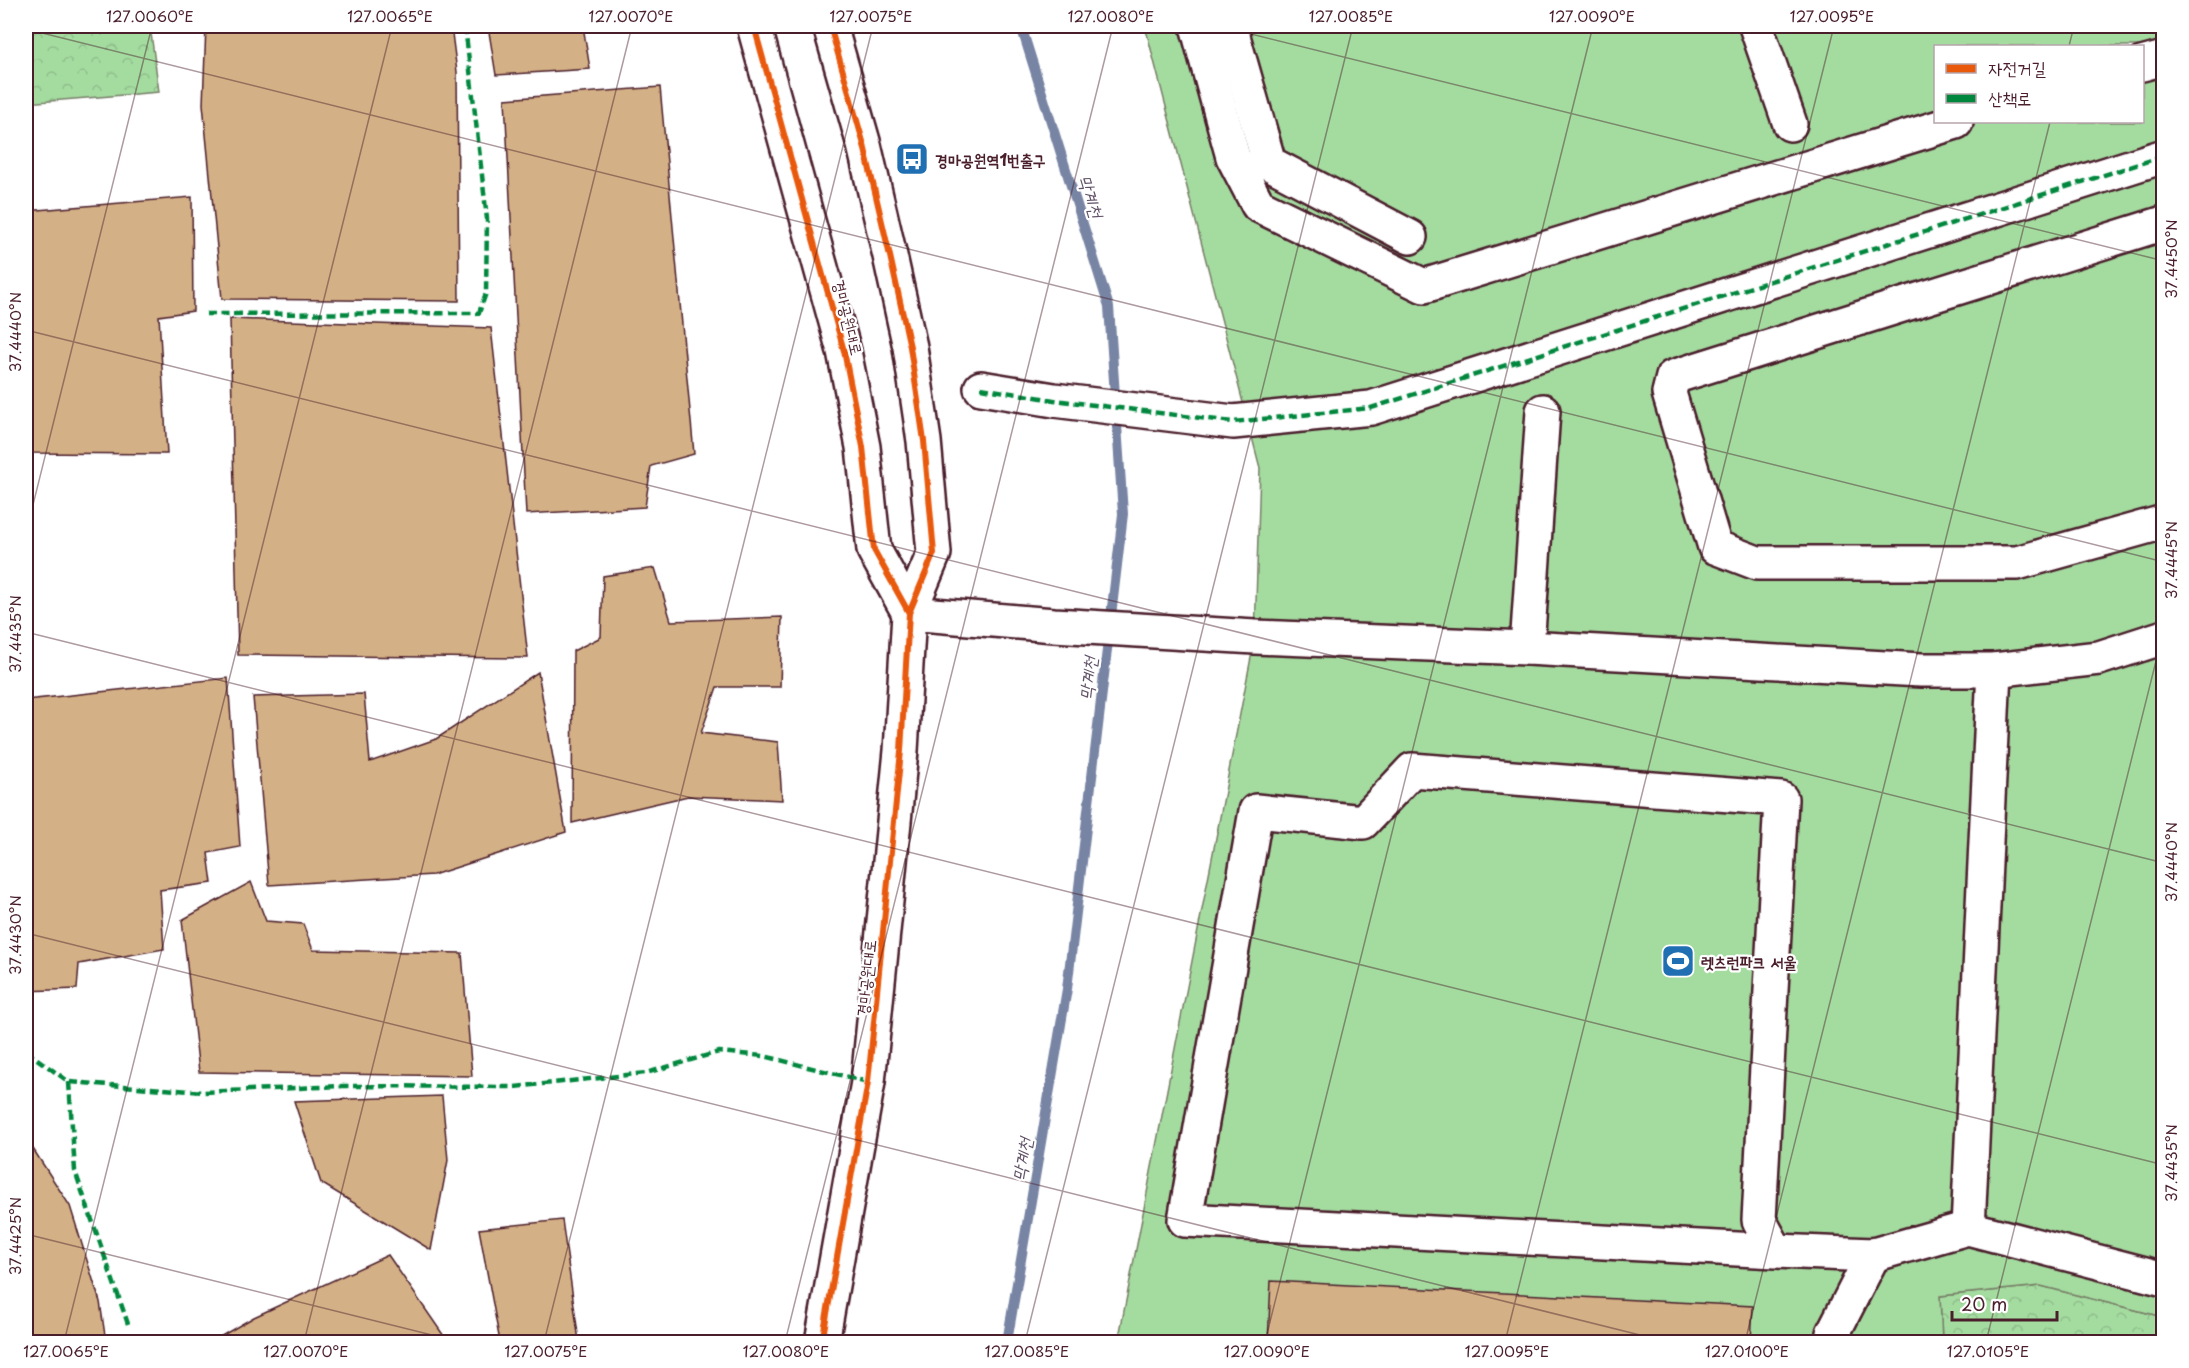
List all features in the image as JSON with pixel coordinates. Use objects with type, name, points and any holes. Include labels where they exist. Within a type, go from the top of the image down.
[{"type":"street","name":"경마공원대로","points":[[754,26],[844,351],[863,447],[874,550],[909,613]]},
{"type":"street","name":"경마공원대로","points":[[822,1342],[868,1082],[901,751],[909,613],[934,553],[924,441],[910,347],[864,145],[830,26]]},
{"type":"street","points":[[1197,26],[1233,157],[1258,205],[1424,286],[1953,123]]},
{"type":"street","points":[[1230,26],[1269,163],[1410,237]]},
{"type":"street","points":[[1756,26],[1790,124]]},
{"type":"street","points":[[2144,63],[2163,58]]},
{"type":"street","points":[[981,388],[1054,400],[1233,422],[1371,408],[2163,156]]},
{"type":"street","points":[[2163,223],[1672,376],[1669,393],[1715,547],[1757,563],[2017,563],[2163,522]]},
{"type":"street","points":[[1527,648],[1543,411]]},
{"type":"street","points":[[909,613],[1054,626],[1527,648],[1921,670],[1994,670],[2099,658],[2163,637]]},
{"type":"street","points":[[1968,1228],[1994,670]]},
{"type":"street","points":[[1776,1251],[1759,1220],[1781,799],[1412,770],[1363,822],[1256,811],[1185,1220],[1776,1251],[1873,1255],[1968,1228],[2163,1279]]},
{"type":"street","points":[[1832,1342],[1833,1333],[1873,1255]]},
{"type":"green space","points":[[26,26],[150,26],[159,92],[26,103]]},
{"type":"green space","name":"렛츠런파크 서울","points":[[1145,26],[2163,26],[2163,1317],[2041,1286],[1940,1296],[1942,1342],[1118,1342],[1255,637],[1260,468]]},
{"type":"green space","points":[[2041,1286],[2163,1317],[2163,1342],[1942,1342],[1940,1296]]},
{"type":"building","points":[[206,26],[451,26],[457,72],[459,301],[222,299],[203,104]]},
{"type":"building","points":[[488,26],[583,26],[590,69],[496,75]]},
{"type":"building","points":[[660,87],[694,454],[651,466],[645,507],[526,514],[505,99]]},
{"type":"building","points":[[192,197],[193,311],[159,316],[167,454],[26,453],[26,211]]},
{"type":"building","points":[[230,319],[491,328],[528,658],[238,655]]},
{"type":"building","points":[[655,568],[671,621],[782,617],[780,687],[717,687],[701,733],[778,742],[782,800],[688,796],[572,823],[573,651],[601,637],[603,576]]},
{"type":"building","points":[[538,672],[566,832],[433,875],[269,885],[253,697],[364,694],[370,762],[436,739]]},
{"type":"building","points":[[228,678],[240,847],[208,853],[212,883],[160,890],[164,949],[79,964],[77,989],[26,991],[26,700]]},
{"type":"building","points":[[251,882],[266,921],[303,924],[313,950],[462,953],[472,1076],[199,1072],[182,920]]},
{"type":"building","points":[[442,1096],[448,1160],[431,1250],[321,1183],[294,1101]]},
{"type":"building","points":[[26,1138],[70,1206],[100,1302],[106,1342],[26,1342]]},
{"type":"building","points":[[562,1220],[579,1341],[586,1342],[500,1342],[479,1229]]},
{"type":"building","points":[[388,1255],[446,1339],[444,1342],[211,1342],[254,1317]]},
{"type":"building","points":[[1271,1281],[1753,1306],[1751,1342],[1268,1342]]},
{"type":"waterway","name":"막계천","points":[[1007,1342],[1067,989],[1123,514],[1109,307],[1021,26]]},
{"type":"marked path","points":[[206,314],[479,313],[486,293],[487,219],[465,26]]},
{"type":"marked path","points":[[981,388],[1054,400],[1233,422],[1371,408],[2164,156]]},
{"type":"marked path","points":[[26,1051],[69,1082],[203,1092],[343,1086],[515,1087],[646,1073],[719,1052],[764,1056],[868,1082]]},
{"type":"marked path","points":[[69,1082],[75,1171],[128,1324]]},
{"type":"cycle path","points":[[754,26],[844,351],[863,447],[874,550],[909,613],[934,553],[924,441],[910,347],[890,256],[864,145],[830,26]]},
{"type":"cycle path","points":[[822,1342],[868,1082],[901,751],[909,613]]},
{"type":"place","name":"경마공원역1번출구","points":[[912,159]]},
{"type":"place","name":"렛츠런파크 서울","points":[[1678,961]]}]
